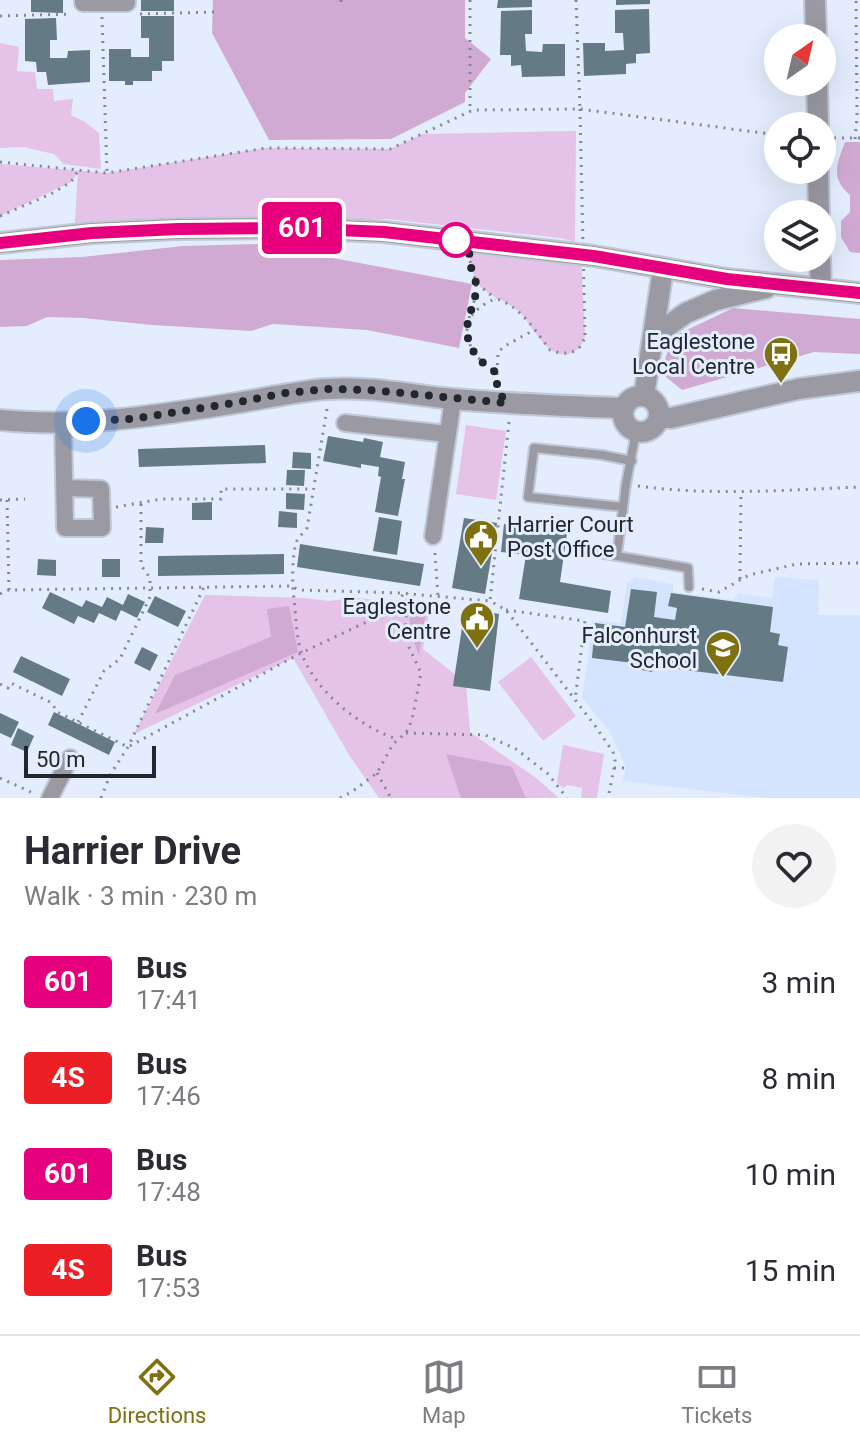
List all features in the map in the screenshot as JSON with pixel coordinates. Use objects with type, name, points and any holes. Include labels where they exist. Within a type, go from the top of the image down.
[{"type":"street","points":[[83,0],[83,3],[127,3],[127,0]]},
{"type":"street","points":[[815,0],[816,24]]},
{"type":"street","points":[[0,243],[92,233],[178,229],[293,228],[384,232],[594,256],[663,269],[860,293]]},
{"type":"street","points":[[644,396],[663,269]]},
{"type":"street","points":[[820,272],[821,289]]},
{"type":"street","points":[[654,336],[686,313],[716,300],[779,285]]},
{"type":"street","points":[[659,417],[671,418],[798,389],[860,381]]},
{"type":"street","points":[[0,420],[63,422],[132,419],[285,393],[329,389],[507,403],[623,408]]},
{"type":"street","points":[[644,396],[653,400],[659,417],[654,428],[636,432],[628,428],[622,418],[623,408],[628,400],[644,396]]},
{"type":"street","points":[[433,536],[453,399]]},
{"type":"street","points":[[63,422],[64,488],[65,528],[102,528],[101,489],[64,488]]},
{"type":"street","points":[[345,423],[448,434]]},
{"type":"street","points":[[50,798],[70,758]]},
{"type":"lane","points":[[617,555],[636,432]]},
{"type":"lane","points":[[623,507],[528,497],[534,448],[632,461]]},
{"type":"lane","points":[[581,550],[688,568],[689,587]]},
{"type":"path","points":[[341,0],[341,8]]},
{"type":"path","points":[[470,0],[470,110]]},
{"type":"path","points":[[476,283],[518,311],[550,350],[567,355],[583,344],[576,0]]},
{"type":"path","points":[[836,134],[857,138],[856,0]]},
{"type":"path","points":[[101,3],[107,173]]},
{"type":"path","points":[[0,162],[107,173],[266,148],[390,149],[470,110],[580,109],[764,133]]},
{"type":"path","points":[[0,216],[51,194],[71,182],[78,171]]},
{"type":"path","points":[[469,241],[476,283],[467,336],[472,349],[487,367],[497,373]]},
{"type":"path","points":[[468,321],[477,309],[496,299]]},
{"type":"path","points":[[490,601],[511,407],[497,390],[498,353],[534,330]]},
{"type":"path","points":[[329,389],[315,489],[307,528],[297,541],[292,586],[301,653],[315,677],[338,704],[380,733],[397,739]]},
{"type":"path","points":[[626,484],[741,491],[860,487]]},
{"type":"path","points":[[101,512],[161,499],[221,499],[221,489],[315,489]]},
{"type":"path","points":[[740,581],[741,491]]},
{"type":"path","points":[[0,500],[25,499]]},
{"type":"path","points":[[7,500],[9,590]]},
{"type":"path","points":[[78,722],[104,671],[120,659],[150,597],[150,578],[141,565],[141,503]]},
{"type":"path","points":[[433,536],[438,597]]},
{"type":"path","points":[[689,587],[719,592],[749,575],[797,564],[860,563]]},
{"type":"path","points":[[0,594],[9,590],[292,586],[298,590],[406,593],[490,601],[506,610],[585,621],[575,700]]},
{"type":"path","points":[[101,798],[204,587]]},
{"type":"path","points":[[128,747],[301,653],[392,610],[406,593]]},
{"type":"path","points":[[406,593],[405,630],[408,645],[421,673],[416,705],[406,733]]},
{"type":"path","points":[[506,610],[613,752],[615,760],[609,795],[614,798]]},
{"type":"path","points":[[0,684],[8,688],[11,683],[52,703],[57,712],[128,747]]},
{"type":"path","points":[[340,798],[377,773],[397,739],[406,733],[485,735],[516,749],[548,774],[567,798]]},
{"type":"path","points":[[614,768],[626,768]]},
{"type":"path","points":[[377,773],[391,798]]},
{"type":"path","points":[[0,778],[33,793]]},
{"type":"shaded area","points":[[213,0],[465,0],[465,38],[491,59],[465,93],[465,102],[391,139],[269,140],[212,33]]},
{"type":"shaded area","points":[[0,43],[19,47],[17,71],[35,72],[37,89],[53,89],[54,101],[73,99],[71,115],[99,133],[101,169],[64,164],[54,154],[23,147],[0,148]]},
{"type":"shaded area","points":[[576,131],[575,242],[387,219],[74,235],[78,173],[71,182],[0,216],[0,164],[107,173],[266,148],[390,149],[423,134]]},
{"type":"shaded area","points":[[845,142],[860,142],[860,253],[850,252],[841,237],[841,221],[850,212],[850,195],[840,183],[837,170]]},
{"type":"shaded area","points":[[469,241],[581,257],[585,336],[577,349],[569,354],[554,352],[519,312],[482,288],[473,272]]},
{"type":"shaded area","points":[[258,244],[472,284],[459,348],[367,330],[273,324],[251,331],[47,317],[27,326],[0,327],[0,260],[82,257],[183,246]]},
{"type":"shaded area","points":[[733,308],[860,319],[860,354],[814,352],[682,390],[661,373],[672,337]]},
{"type":"shaded area","points":[[466,425],[506,431],[496,500],[456,494]]},
{"type":"shaded area","name":"Falconhurst School","points":[[635,577],[673,584],[673,592],[733,600],[738,593],[772,598],[775,577],[819,580],[818,615],[860,615],[860,798],[766,798],[623,781],[626,767],[610,732],[582,698],[592,621],[621,623],[627,583]]},
{"type":"shaded area","points":[[205,595],[328,601],[356,598],[430,605],[423,649],[466,683],[470,732],[559,798],[379,798],[349,755],[293,658],[134,734]]},
{"type":"shaded area","points":[[410,605],[427,607],[419,655],[410,631]]},
{"type":"shaded area","points":[[289,606],[298,652],[155,714],[175,675],[271,637],[267,609]]},
{"type":"shaded area","points":[[531,657],[576,716],[543,741],[498,682]]},
{"type":"shaded area","points":[[563,745],[604,754],[597,798],[581,798],[582,788],[568,785],[563,788],[557,782]]},
{"type":"shaded area","points":[[446,754],[512,767],[526,798],[461,798]]},
{"type":"building","points":[[31,0],[63,0],[63,13],[31,12]]},
{"type":"building","points":[[141,0],[174,0],[174,11],[141,11]]},
{"type":"building","points":[[498,0],[532,0],[532,7],[497,8]]},
{"type":"building","points":[[616,0],[650,0],[650,4],[616,5]]},
{"type":"building","points":[[649,9],[650,53],[636,54],[636,63],[626,64],[626,74],[584,76],[583,43],[605,43],[605,51],[624,50],[623,33],[615,33],[615,10]]},
{"type":"building","points":[[532,10],[532,34],[525,34],[526,51],[542,52],[543,44],[565,44],[565,76],[522,77],[521,65],[511,66],[511,55],[500,55],[501,11]]},
{"type":"building","points":[[141,16],[174,16],[174,61],[162,61],[162,71],[152,71],[152,81],[133,81],[133,85],[125,85],[125,81],[109,81],[109,49],[131,49],[131,57],[149,57],[149,38],[141,38]]},
{"type":"building","points":[[56,18],[57,40],[50,40],[50,58],[67,58],[68,51],[90,50],[90,82],[48,85],[46,72],[37,72],[36,62],[25,61],[25,19]]},
{"type":"building","points":[[328,436],[383,442],[380,457],[405,462],[398,516],[375,512],[381,477],[378,476],[379,467],[361,464],[361,468],[323,461]]},
{"type":"building","points":[[265,445],[266,463],[139,467],[138,449]]},
{"type":"building","points":[[293,452],[311,453],[311,469],[292,468]]},
{"type":"building","points":[[287,470],[305,470],[304,486],[286,485]]},
{"type":"building","points":[[286,493],[305,494],[304,510],[286,509]]},
{"type":"building","points":[[212,502],[212,520],[192,520],[192,503]]},
{"type":"building","points":[[279,511],[297,513],[297,528],[278,527]]},
{"type":"building","points":[[379,517],[402,521],[397,555],[373,551]]},
{"type":"building","points":[[464,518],[497,523],[485,594],[452,588]]},
{"type":"building","points":[[504,524],[567,533],[560,582],[611,591],[608,613],[519,599],[526,555],[501,552]]},
{"type":"building","points":[[146,527],[164,528],[163,543],[145,543]]},
{"type":"building","points":[[300,544],[424,564],[420,586],[297,567]]},
{"type":"building","points":[[284,554],[284,574],[158,576],[158,556]]},
{"type":"building","points":[[38,559],[56,560],[56,576],[37,575]]},
{"type":"building","points":[[102,559],[120,559],[120,577],[102,577]]},
{"type":"building","name":"Falconhurst School","points":[[631,589],[657,592],[654,617],[675,620],[677,608],[668,606],[671,593],[773,607],[770,632],[780,634],[778,645],[788,647],[783,682],[653,666],[652,672],[642,670],[642,664],[592,658],[595,623],[625,627]]},
{"type":"building","points":[[50,592],[82,607],[86,600],[102,607],[107,597],[123,605],[128,594],[145,602],[137,618],[121,610],[116,621],[99,613],[94,623],[78,616],[74,624],[42,608]]},
{"type":"building","points":[[155,596],[186,611],[178,627],[147,612]]},
{"type":"building","name":"Eaglestone Centre","points":[[465,608],[499,614],[490,691],[453,686]]},
{"type":"building","points":[[142,647],[158,655],[150,671],[134,663]]},
{"type":"building","points":[[21,656],[70,679],[62,696],[13,672]]},
{"type":"building","points":[[54,712],[115,742],[109,755],[48,725]]},
{"type":"building","points":[[0,713],[19,722],[11,738],[0,733]]},
{"type":"building","points":[[18,728],[34,736],[27,752],[11,745]]},
{"type":"bus line","name":"601","points":[[0,243],[92,233],[178,229],[293,228],[384,232],[594,256],[727,279],[860,293]]},
{"type":"place","name":"Eaglestone Local Centre","points":[[781,385]]},
{"type":"place","name":"Harrier Court Post Office","points":[[481,568]]},
{"type":"place","name":"Eaglestone Centre","points":[[477,650]]},
{"type":"place","name":"Falconhurst School","points":[[723,679]]},
{"type":"route","points":[[86,421],[132,419],[285,393],[329,389],[507,403],[497,390],[497,373],[477,357],[467,336],[476,283],[469,241],[456,240]]}]
